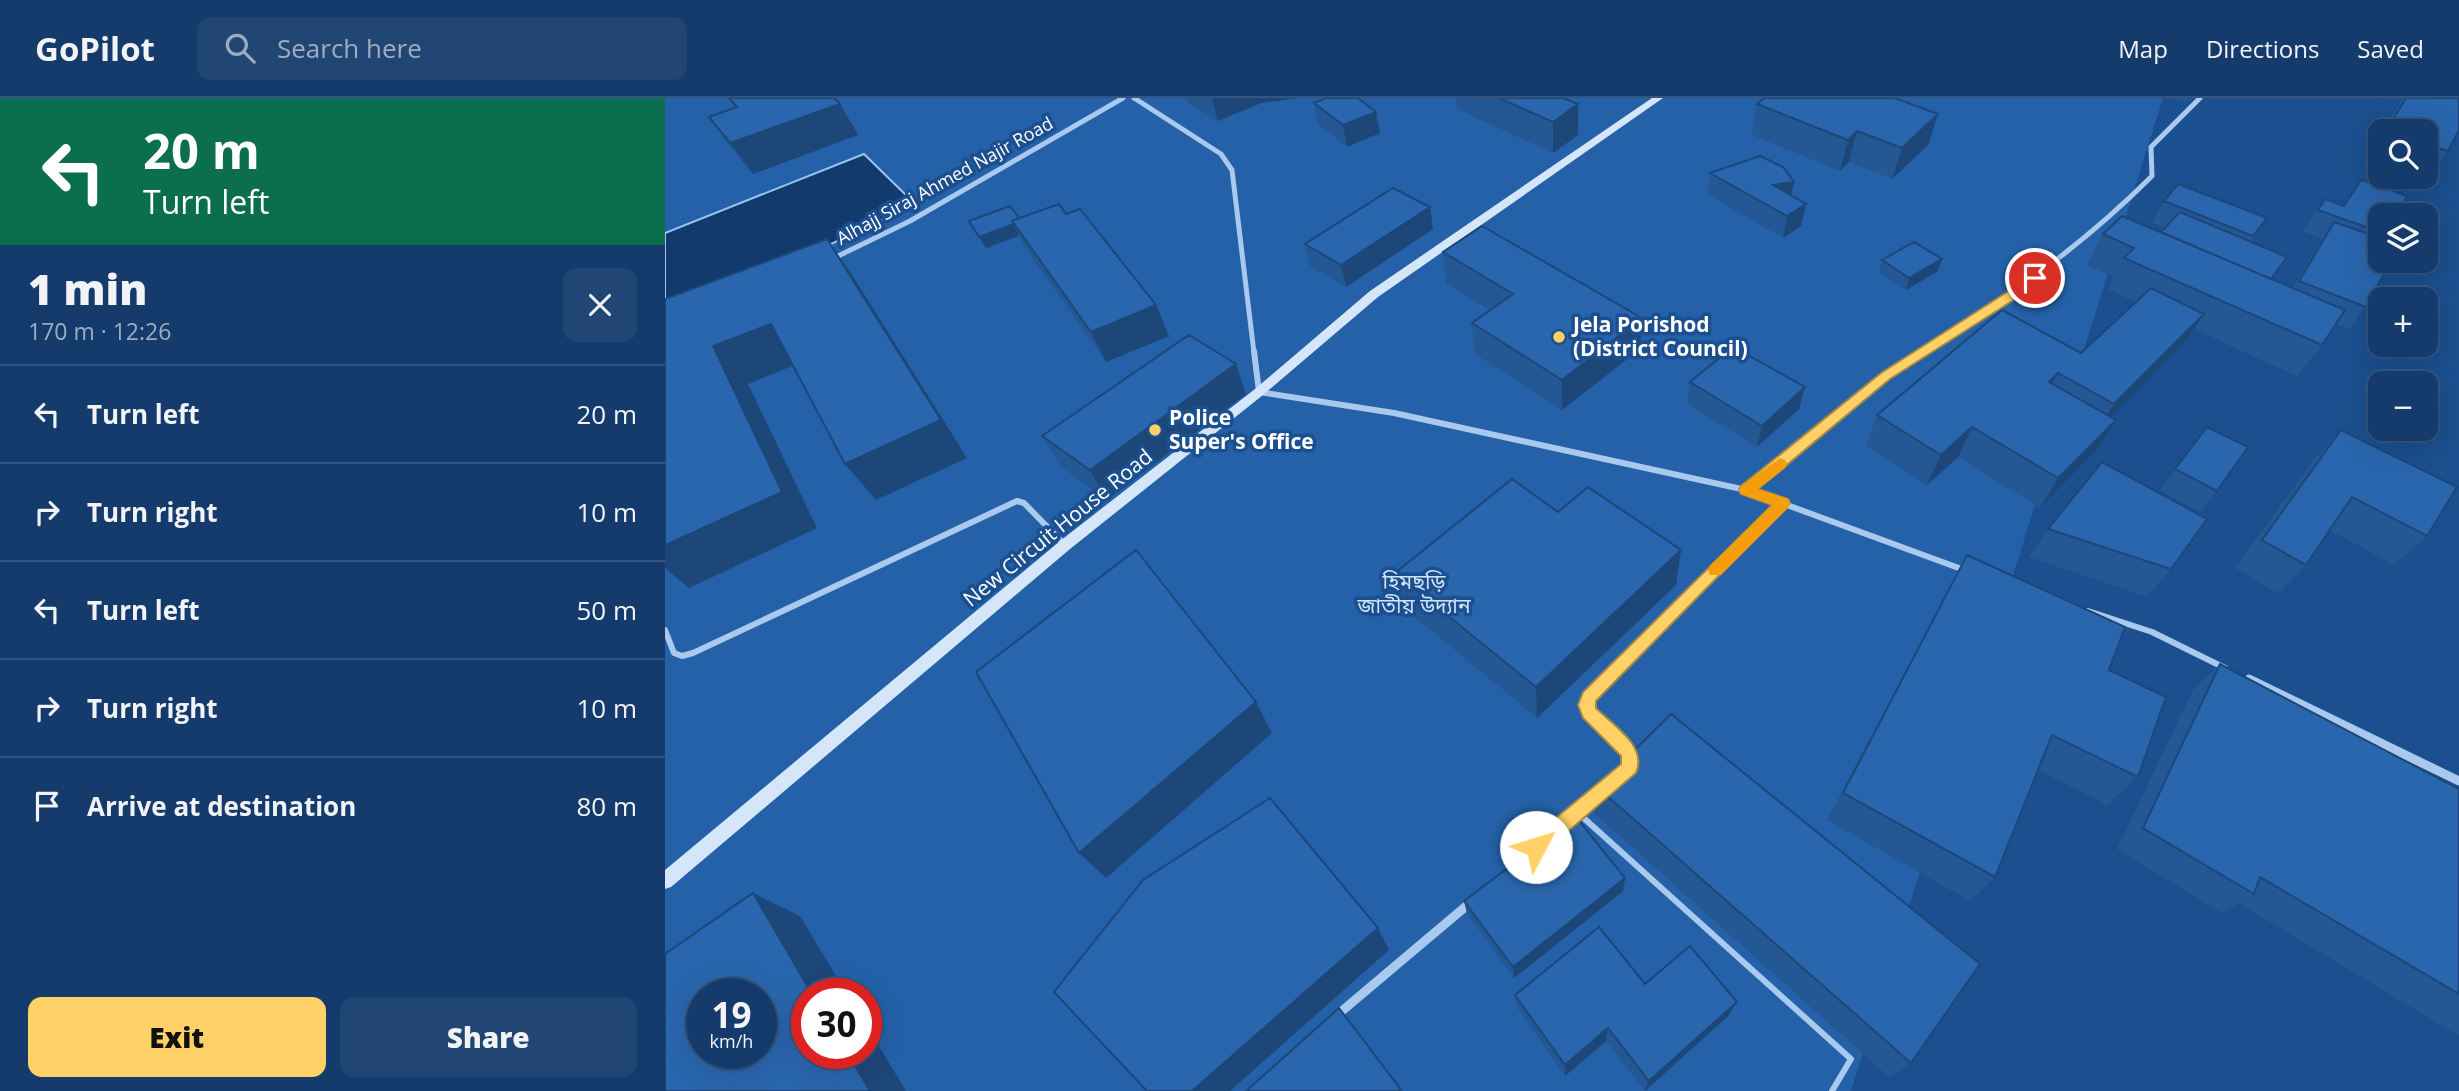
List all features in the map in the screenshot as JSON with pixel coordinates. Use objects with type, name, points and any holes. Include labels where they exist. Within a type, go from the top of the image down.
[{"type":"street","name":"Alhajj Siraj Ahmed Najir Road","points":[[824,263],[910,221],[1123,98]]},
{"type":"street","points":[[1134,98],[1221,154],[1232,170],[1259,392],[1394,413],[1746,490],[1975,574]]},
{"type":"street","name":"New Circuit House Road","points":[[665,881],[1065,545],[1259,392],[1374,294],[1658,98]]},
{"type":"street","points":[[1746,490],[1885,376],[2015,293],[2111,218],[2152,176],[2151,147],[2200,98]]},
{"type":"street","points":[[665,631],[674,653],[682,656],[693,653],[1017,501],[1024,503],[1065,545]]},
{"type":"street","points":[[1619,776],[1630,767],[1630,753],[1589,713],[1589,698],[1783,503]]},
{"type":"street","points":[[2076,607],[2151,632],[2459,781]]},
{"type":"street","points":[[1524,857],[1609,785]]},
{"type":"street","points":[[1332,1019],[1481,893]]},
{"type":"lane","points":[[1577,812],[1851,1059],[1832,1091]]},
{"type":"green space","name":"হিমছড়ি জাতীয় উদ্যান","points":[[665,98],[2163,98],[1851,1091],[665,1091]]},
{"type":"shaded area","points":[[864,154],[915,204],[764,276],[665,311],[665,233]]},
{"type":"building","points":[[729,98],[834,98],[840,104],[730,143],[709,117],[737,107]]},
{"type":"building","points":[[1326,98],[1358,98],[1376,112],[1343,125],[1314,103]]},
{"type":"building","points":[[1499,98],[1563,98],[1578,104],[1553,122]]},
{"type":"building","points":[[1764,98],[1895,98],[1938,114],[1902,148],[1857,131],[1848,140],[1757,104]]},
{"type":"building","points":[[2406,98],[2459,98],[2459,130],[2448,151],[2438,148],[2438,119],[2393,119]]},
{"type":"building","points":[[1760,156],[1783,167],[1794,182],[1773,185],[1806,204],[1787,216],[1710,173]]},
{"type":"building","points":[[2361,180],[2368,182],[2368,189],[2387,189],[2407,196],[2403,203],[2368,203],[2368,228],[2318,210],[2325,199],[2344,206]]},
{"type":"building","points":[[2178,184],[2267,218],[2253,236],[2164,201]]},
{"type":"building","points":[[1393,188],[1430,207],[1341,265],[1305,244]]},
{"type":"building","points":[[1059,204],[1066,214],[1080,209],[1156,305],[1091,332],[1012,221]]},
{"type":"building","points":[[1010,206],[1019,218],[1012,221],[1014,224],[979,237],[969,221]]},
{"type":"building","points":[[2180,212],[2287,257],[2271,279],[2161,232]]},
{"type":"building","points":[[2122,216],[2345,310],[2322,345],[2124,258],[2134,248],[2103,234]]},
{"type":"building","points":[[2334,222],[2368,234],[2368,273],[2384,273],[2377,287],[2368,287],[2366,307],[2299,281]]},
{"type":"building","points":[[1482,226],[1642,318],[1562,380],[1472,323],[1513,294],[1443,252]]},
{"type":"building","points":[[827,239],[941,420],[845,464],[771,324],[713,346],[782,492],[665,545],[665,299]]},
{"type":"building","points":[[1914,242],[1942,259],[1909,278],[1882,260]]},
{"type":"building","points":[[2151,288],[2204,314],[2114,404],[2058,373],[2049,382],[2116,420],[2058,478],[1972,427],[1941,455],[1877,415],[2002,310],[2081,353]]},
{"type":"building","points":[[1189,335],[1236,364],[1090,470],[1042,436]]},
{"type":"building","points":[[1733,347],[1805,387],[1762,426],[1690,382]]},
{"type":"building","points":[[2207,427],[2248,447],[2217,491],[2175,469]]},
{"type":"building","points":[[2341,430],[2457,487],[2427,536],[2352,497],[2306,565],[2262,540]]},
{"type":"building","points":[[2102,462],[2207,519],[2171,569],[2048,529]]},
{"type":"building","points":[[1512,479],[1558,512],[1588,487],[1681,550],[1536,687],[1395,573]]},
{"type":"building","points":[[1136,550],[1256,702],[1079,853],[976,672]]},
{"type":"building","points":[[1967,555],[2125,627],[2109,670],[2166,697],[2138,777],[2052,735],[1995,877],[1843,793]]},
{"type":"building","points":[[2220,664],[2459,789],[2459,994],[2260,877],[2254,894],[2143,828]]},
{"type":"building","points":[[1671,714],[1980,964],[1911,1063],[1597,787]]},
{"type":"building","points":[[1270,798],[1378,928],[1192,1091],[1147,1091],[1054,992],[1143,880]]},
{"type":"building","points":[[1576,817],[1625,878],[1513,967],[1464,901]]},
{"type":"building","points":[[753,893],[803,978],[791,978],[791,1069],[857,1069],[870,1091],[665,1091],[665,954]]},
{"type":"building","points":[[1599,927],[1645,984],[1690,946],[1737,1002],[1649,1081],[1608,1028],[1565,1065],[1515,995]]},
{"type":"building","points":[[1339,1008],[1402,1091],[1246,1091]]},
{"type":"slow traffic","points":[[1716,570],[1783,503],[1746,490],[1780,464]]},
{"type":"place","name":"Jela Porishod (District Council)","points":[[1559,337]]},
{"type":"place","name":"Police Super's Office","points":[[1155,430]]},
{"type":"route","points":[[1536,847],[1630,767],[1630,753],[1589,713],[1589,698],[1783,503],[1746,490],[1885,376],[2035,278]]}]
